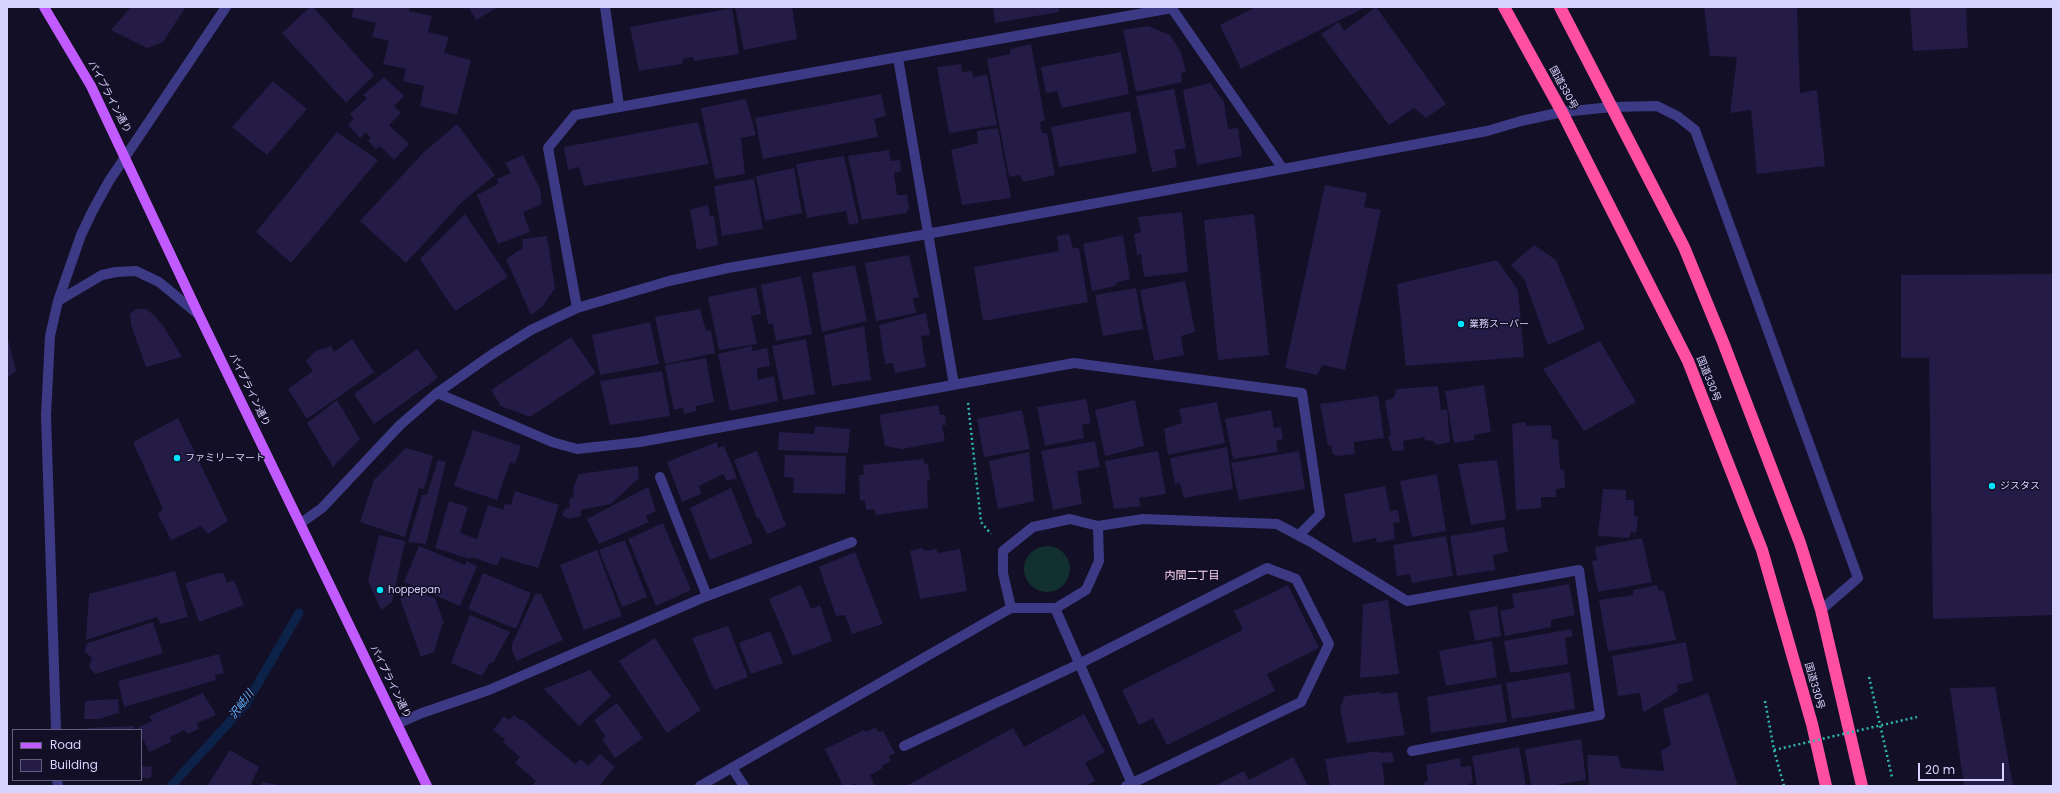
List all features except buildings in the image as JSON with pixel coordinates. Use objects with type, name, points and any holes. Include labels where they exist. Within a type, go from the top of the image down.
[{"type":"highway","name":"国道330号","points":[[1504,7],[1562,112],[1688,361],[1762,550],[1812,724],[1826,786]]},
{"type":"highway","points":[[1560,7],[1684,247],[1723,342],[1800,543],[1821,610],[1862,786]]},
{"type":"main road","name":"パイプライン通り","points":[[44,7],[91,86],[199,315],[427,786]]},
{"type":"street","points":[[56,729],[46,414],[50,336],[58,301],[81,235],[93,210],[125,156],[226,7]]},
{"type":"street","points":[[605,7],[619,106]]},
{"type":"street","points":[[577,308],[548,148],[575,115],[619,106],[898,58],[1172,7],[1283,169]]},
{"type":"street","points":[[898,58],[954,384]]},
{"type":"street","points":[[301,523],[322,508],[400,425],[437,393],[498,350],[531,330],[577,308],[669,281],[728,268],[929,234],[1488,131],[1521,121],[1562,112],[1612,107],[1658,106],[1677,116],[1695,130],[1858,578],[1821,610]]},
{"type":"street","points":[[58,301],[102,275],[116,272],[136,272],[159,282],[199,315]]},
{"type":"street","points":[[437,393],[552,442],[577,448],[640,442],[1074,363],[1302,393],[1320,514],[1299,535]]},
{"type":"street","points":[[660,477],[706,596]]},
{"type":"street","points":[[1011,608],[1003,573],[1003,551],[1033,527],[1070,519],[1098,526],[1143,519],[1277,524],[1299,535],[1407,601],[1579,570],[1600,715],[1412,751]]},
{"type":"street","points":[[700,786],[1011,608],[1055,608],[1086,590],[1099,561],[1098,526]]},
{"type":"street","points":[[397,724],[422,713],[489,690],[706,596],[852,542]]},
{"type":"street","points":[[904,746],[1079,664],[1267,568],[1296,579],[1329,644],[1301,702],[1131,785],[1079,664],[1055,608]]},
{"type":"street","points":[[732,768],[744,786]]},
{"type":"path","points":[[966,383],[981,522],[1003,551]]},
{"type":"path","points":[[1869,676],[1892,777]]},
{"type":"path","points":[[1765,701],[1774,750],[1784,786]]},
{"type":"path","points":[[1774,750],[1917,717]]},
{"type":"green space","points":[[1047,546],[1060,550],[1066,556],[1070,569],[1066,582],[1060,588],[1047,592],[1034,588],[1028,582],[1024,569],[1028,556],[1034,550]]},
{"type":"waterway","name":"沢岻川","points":[[171,786],[246,704],[299,613]]},
{"type":"place","name":"業務スーパー","points":[[1461,324]]},
{"type":"place","name":"ファミリーマート","points":[[177,458]]},
{"type":"place","name":"ジスタス","points":[[1992,486]]},
{"type":"place","name":"hoppepan","points":[[380,590]]},
{"type":"district","name":"内間二丁目","points":[[1192,576]]}]
